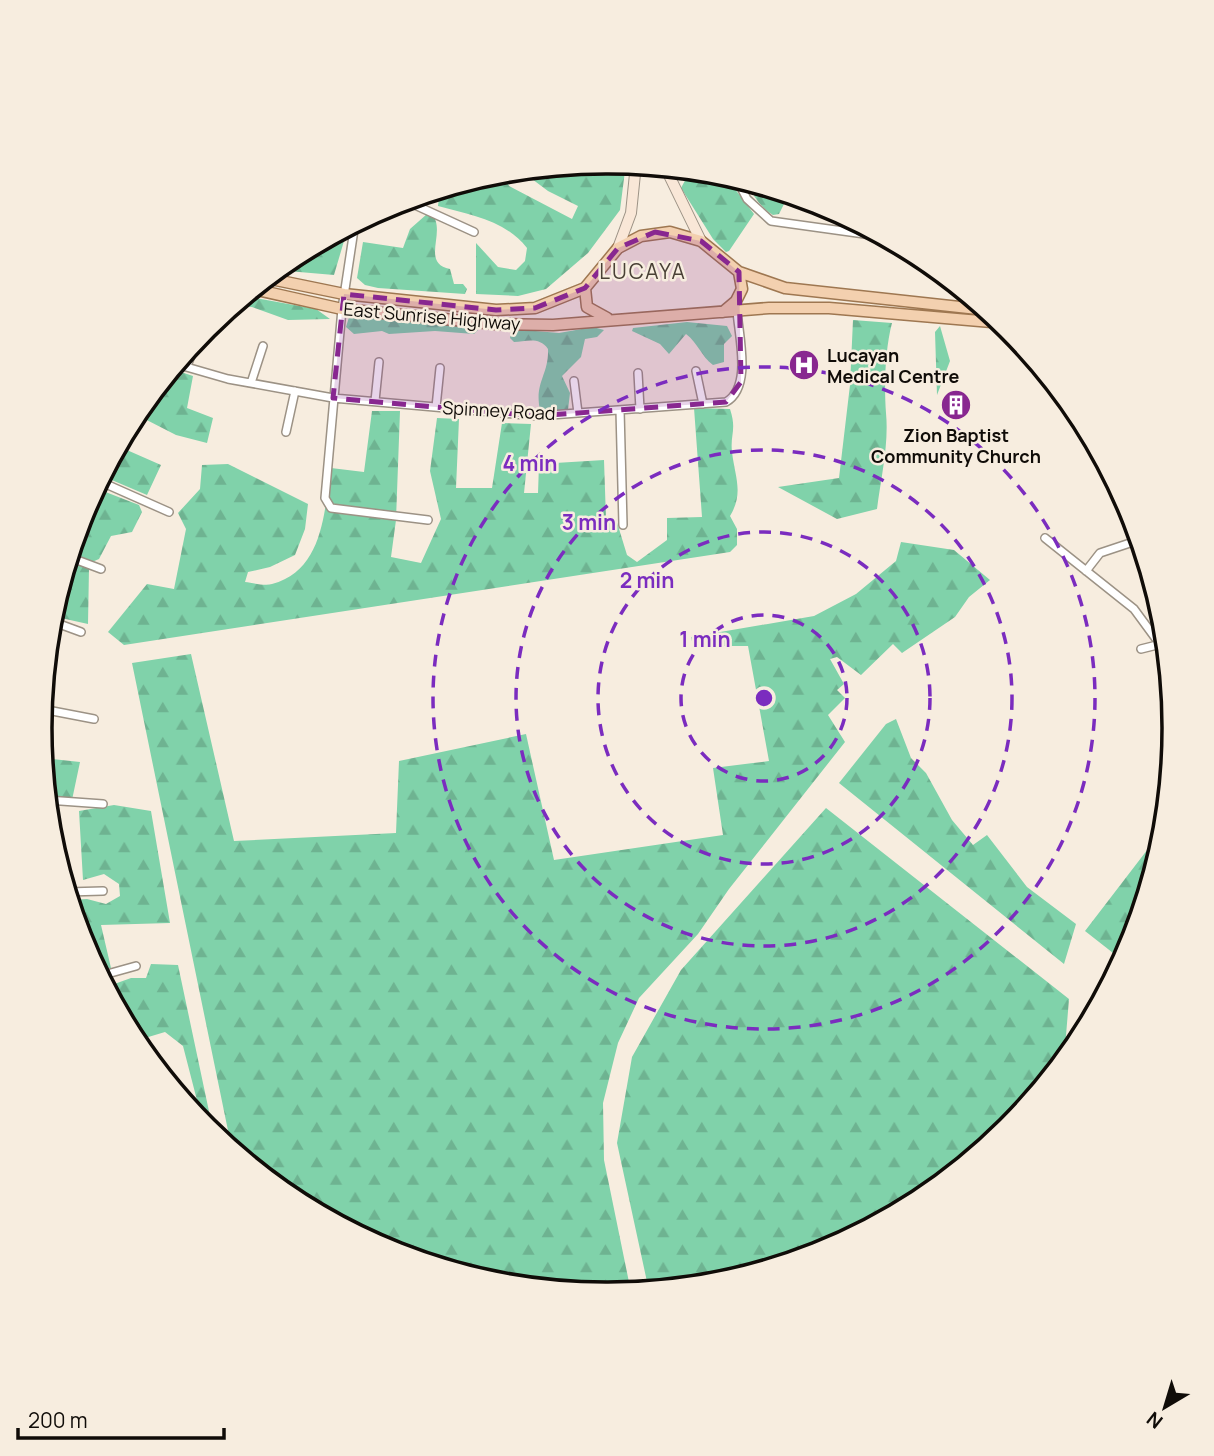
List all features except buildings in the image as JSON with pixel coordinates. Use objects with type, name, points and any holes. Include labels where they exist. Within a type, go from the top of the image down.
[{"type":"main road","points":[[613,320],[594,314],[587,307],[585,288],[618,248],[631,213],[635,175]]},
{"type":"main road","points":[[670,177],[701,241]]},
{"type":"main road","points":[[618,248],[655,232],[670,232],[701,241],[739,272],[785,288],[969,308]]},
{"type":"main road","points":[[723,312],[736,301],[742,289],[739,272]]},
{"type":"main road","name":"East Sunrise Highway","points":[[279,281],[344,294],[496,310],[536,309],[585,288]]},
{"type":"main road","name":"East Sunrise Highway","points":[[265,292],[342,309],[495,324],[553,325],[723,312]]},
{"type":"main road","points":[[723,312],[829,308],[984,321]]},
{"type":"street","points":[[742,190],[747,199],[771,221],[855,233]]},
{"type":"street","points":[[419,207],[474,232]]},
{"type":"street","points":[[353,236],[332,398],[325,498],[331,508],[428,520]]},
{"type":"street","name":"Spinney Road","points":[[187,366],[251,383],[332,398],[537,416],[726,402],[738,392],[741,382],[737,311]]},
{"type":"street","points":[[251,383],[263,345]]},
{"type":"street","points":[[375,401],[379,362]]},
{"type":"street","points":[[436,407],[440,368]]},
{"type":"street","points":[[696,371],[703,404]]},
{"type":"street","points":[[638,373],[640,409]]},
{"type":"street","points":[[574,381],[578,413]]},
{"type":"street","points":[[286,432],[295,391]]},
{"type":"street","points":[[620,410],[623,525]]},
{"type":"street","points":[[109,485],[169,512]]},
{"type":"street","points":[[1045,538],[1134,609],[1153,632]]},
{"type":"street","points":[[1086,571],[1100,553],[1129,543]]},
{"type":"street","points":[[79,561],[101,569]]},
{"type":"street","points":[[62,625],[81,632]]},
{"type":"street","points":[[1141,649],[1155,645]]},
{"type":"street","points":[[53,711],[93,719]]},
{"type":"street","points":[[57,801],[103,804]]},
{"type":"street","points":[[77,892],[103,891]]},
{"type":"street","points":[[110,973],[136,966]]},
{"type":"highlighted area","points":[[655,232],[701,241],[739,272],[741,382],[726,402],[537,416],[333,398],[344,294],[496,310],[535,308],[585,288],[618,248]]},
{"type":"green space","points":[[625,174],[620,210],[588,253],[546,289],[518,296],[476,294],[476,243],[498,267],[516,270],[525,261],[527,248],[498,225],[438,206],[439,200],[508,183],[509,186],[572,219],[578,206],[548,191],[531,179]]},
{"type":"green space","points":[[686,179],[734,188],[754,214],[729,251],[726,252],[713,239],[681,188]]},
{"type":"green space","points":[[753,193],[785,203],[779,214],[773,215],[760,204]]},
{"type":"green space","points":[[427,214],[432,214],[436,221],[437,260],[441,266],[450,269],[454,284],[463,284],[467,289],[465,294],[378,288],[365,285],[357,278],[363,242],[403,248],[410,229]]},
{"type":"green space","points":[[344,241],[334,275],[293,271]]},
{"type":"green space","points":[[257,298],[316,309],[330,319],[288,320],[246,307]]},
{"type":"green space","points":[[350,314],[471,326],[478,330],[474,334],[435,331],[389,334],[382,331],[354,334],[346,327]]},
{"type":"green space","points":[[853,320],[892,323],[886,368],[886,449],[877,509],[837,519],[778,487],[839,478],[850,385]]},
{"type":"green space","points":[[687,322],[727,326],[732,336],[724,344],[724,362],[713,365],[686,334],[669,354],[660,344],[632,331],[633,328]]},
{"type":"green space","points":[[940,326],[950,361],[937,395],[935,332]]},
{"type":"green space","points":[[593,327],[604,330],[597,337],[585,339],[581,357],[562,376],[570,393],[568,410],[540,410],[539,392],[548,349],[536,341],[514,342],[510,338],[512,329],[559,333]]},
{"type":"green space","points":[[182,372],[193,376],[187,408],[213,418],[207,443],[176,435],[146,420]]},
{"type":"green space","points":[[694,408],[730,409],[732,416],[732,452],[738,492],[730,516],[737,529],[737,545],[730,552],[124,645],[108,632],[147,584],[174,589],[186,529],[178,513],[200,489],[202,465],[228,464],[308,504],[305,529],[295,555],[270,567],[248,572],[245,582],[272,584],[289,577],[302,566],[318,537],[331,468],[364,472],[372,411],[400,411],[396,520],[391,557],[421,563],[441,519],[430,471],[437,418],[459,419],[456,488],[492,488],[502,423],[531,424],[524,493],[538,493],[539,464],[604,460],[606,519],[616,519],[627,555],[637,562],[667,540],[667,518],[702,517]]},
{"type":"green space","points":[[127,450],[161,465],[147,495],[112,480]]},
{"type":"green space","points":[[106,492],[139,505],[142,512],[132,532],[111,536],[99,559],[92,562],[80,556]]},
{"type":"green space","points":[[901,542],[954,550],[990,580],[969,597],[955,617],[902,653],[893,644],[861,675],[837,657],[830,659],[844,684],[837,690],[845,698],[828,715],[845,742],[729,889],[698,934],[639,998],[618,1043],[603,1103],[604,1160],[629,1281],[535,1278],[463,1264],[429,1253],[362,1225],[330,1208],[269,1168],[229,1133],[132,663],[191,654],[234,841],[396,833],[399,761],[526,734],[554,860],[723,835],[713,768],[769,761],[748,646],[693,646],[691,637],[814,616],[856,594],[896,561]]},
{"type":"green space","points":[[77,564],[89,568],[88,624],[63,619]]},
{"type":"green space","points":[[896,719],[911,758],[926,773],[952,820],[973,845],[987,835],[1027,887],[1076,924],[1064,964],[839,783],[886,724]]},
{"type":"green space","points":[[54,759],[80,762],[72,800],[57,798]]},
{"type":"green space","points":[[114,805],[151,811],[170,923],[101,925],[111,968],[108,968],[95,940],[80,899],[106,904],[120,896],[119,884],[104,874],[83,880],[79,811]]},
{"type":"green space","points":[[826,808],[1069,999],[1066,1039],[1024,1094],[973,1145],[945,1168],[884,1208],[819,1240],[751,1264],[679,1278],[647,1281],[617,1143],[632,1057],[681,970]]},
{"type":"green space","points":[[1148,849],[1132,906],[1113,953],[1085,931]]},
{"type":"green space","points":[[151,964],[178,965],[210,1114],[197,1102],[183,1046],[165,1032],[147,1037],[116,984],[131,978],[146,978]]},
{"type":"place","name":"Lucayan Medical Centre","points":[[804,365]]},
{"type":"place","name":"Zion Baptist Community Church","points":[[956,405]]},
{"type":"district","name":"LUCAYA","points":[[643,271]]}]
